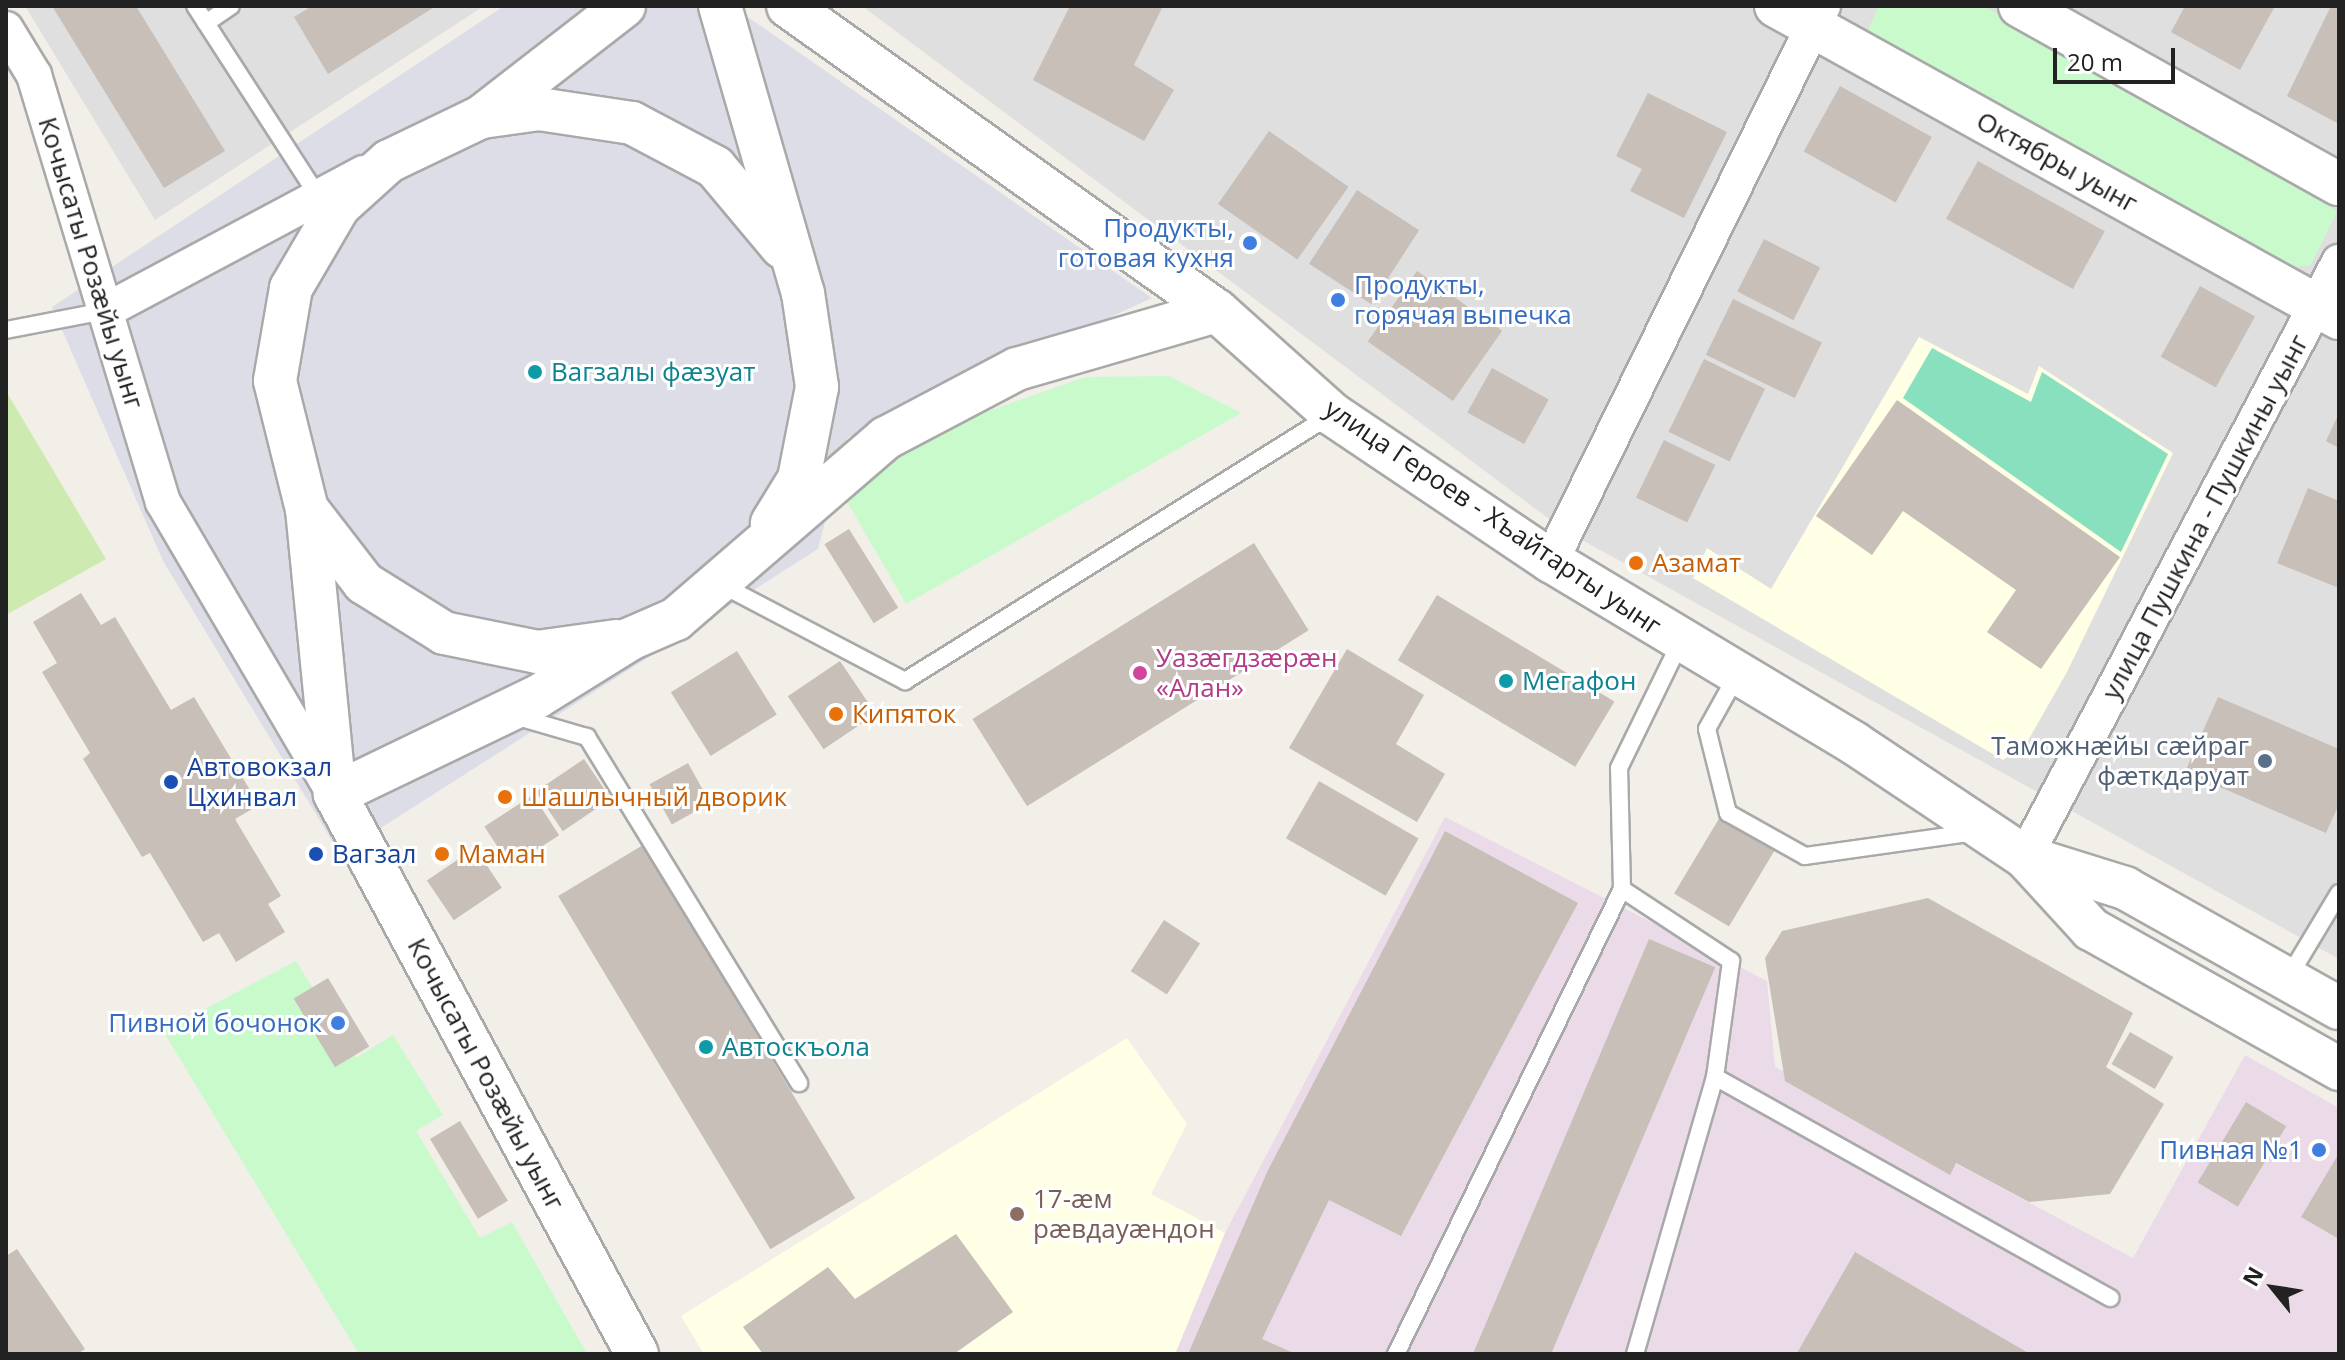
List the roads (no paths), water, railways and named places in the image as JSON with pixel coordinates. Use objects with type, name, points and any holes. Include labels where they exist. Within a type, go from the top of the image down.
[{"type":"street","points":[[105,311],[318,196],[481,117],[624,6]]},
{"type":"street","points":[[720,6],[803,293],[817,387],[799,479],[735,572]]},
{"type":"street","name":"улица Героев - Хъайтарты уынг","points":[[788,6],[1217,311],[1332,414],[1551,561],[1738,673],[2025,857],[2091,929],[2339,1069]]},
{"type":"street","name":"Октябры уынг","points":[[1776,6],[1818,16],[2328,312]]},
{"type":"street","points":[[2020,6],[2339,184]]},
{"type":"street","points":[[1551,561],[1818,16]]},
{"type":"street","name":"Кочысаты Розæйы уынг","points":[[6,29],[34,75],[163,502],[335,794],[637,1354]]},
{"type":"street","points":[[481,117],[539,109],[632,123],[715,167],[777,238],[803,293]]},
{"type":"street","points":[[389,161],[339,206],[291,288],[275,381],[307,509],[335,794],[503,714],[630,639],[676,619],[735,572],[886,438],[1017,369],[1217,311]]},
{"type":"street","name":"улица Пушкина - Пушкины уынг","points":[[2025,857],[2328,312],[2339,262]]},
{"type":"street","points":[[307,509],[364,583],[444,633],[537,652],[630,639]]},
{"type":"street","name":"улица Героев - Хъайтарты уынг","points":[[2025,857],[2125,888],[2339,1008]]},
{"type":"lane","points":[[195,6],[318,196]]},
{"type":"lane","points":[[206,23],[231,6]]},
{"type":"lane","points":[[6,330],[105,311]]},
{"type":"lane","points":[[735,572],[905,681],[1332,414]]},
{"type":"lane","points":[[1396,1354],[1622,889],[1619,768],[1681,641]]},
{"type":"lane","points":[[1738,673],[1707,729],[1728,813],[1805,856],[1986,831]]},
{"type":"lane","points":[[503,714],[587,737],[799,1083]]},
{"type":"lane","points":[[1622,889],[1731,961],[1715,1077],[1635,1354]]},
{"type":"lane","points":[[2287,980],[2339,893]]},
{"type":"lane","points":[[1715,1077],[2110,1298]]},
{"type":"place","name":"Продукты, готовая кухня","points":[[1250,243]]},
{"type":"place","name":"Продукты, горячая выпечка","points":[[1338,300]]},
{"type":"place","name":"Вагзалы фæзуат","points":[[535,372]]},
{"type":"place","name":"Азамат","points":[[1636,563]]},
{"type":"place","name":"Уазæгдзæрæн «Алан»","points":[[1140,673]]},
{"type":"place","name":"Мегафон","points":[[1506,681]]},
{"type":"place","name":"Кипяток","points":[[836,714]]},
{"type":"place","name":"Таможнæйы сæйраг фæткдаруат","points":[[2265,761]]},
{"type":"place","name":"Автовокзал Цхинвал","points":[[171,782]]},
{"type":"place","name":"Шашлычный дворик","points":[[505,797]]},
{"type":"place","name":"Вагзал","points":[[316,854]]},
{"type":"place","name":"Маман","points":[[442,854]]},
{"type":"place","name":"Пивной бочонок","points":[[338,1023]]},
{"type":"place","name":"Автоскъола","points":[[706,1047]]},
{"type":"place","name":"Пивная №1","points":[[2319,1150]]},
{"type":"place","name":"17-æм рӕвдауӕндон","points":[[1017,1214]]}]
